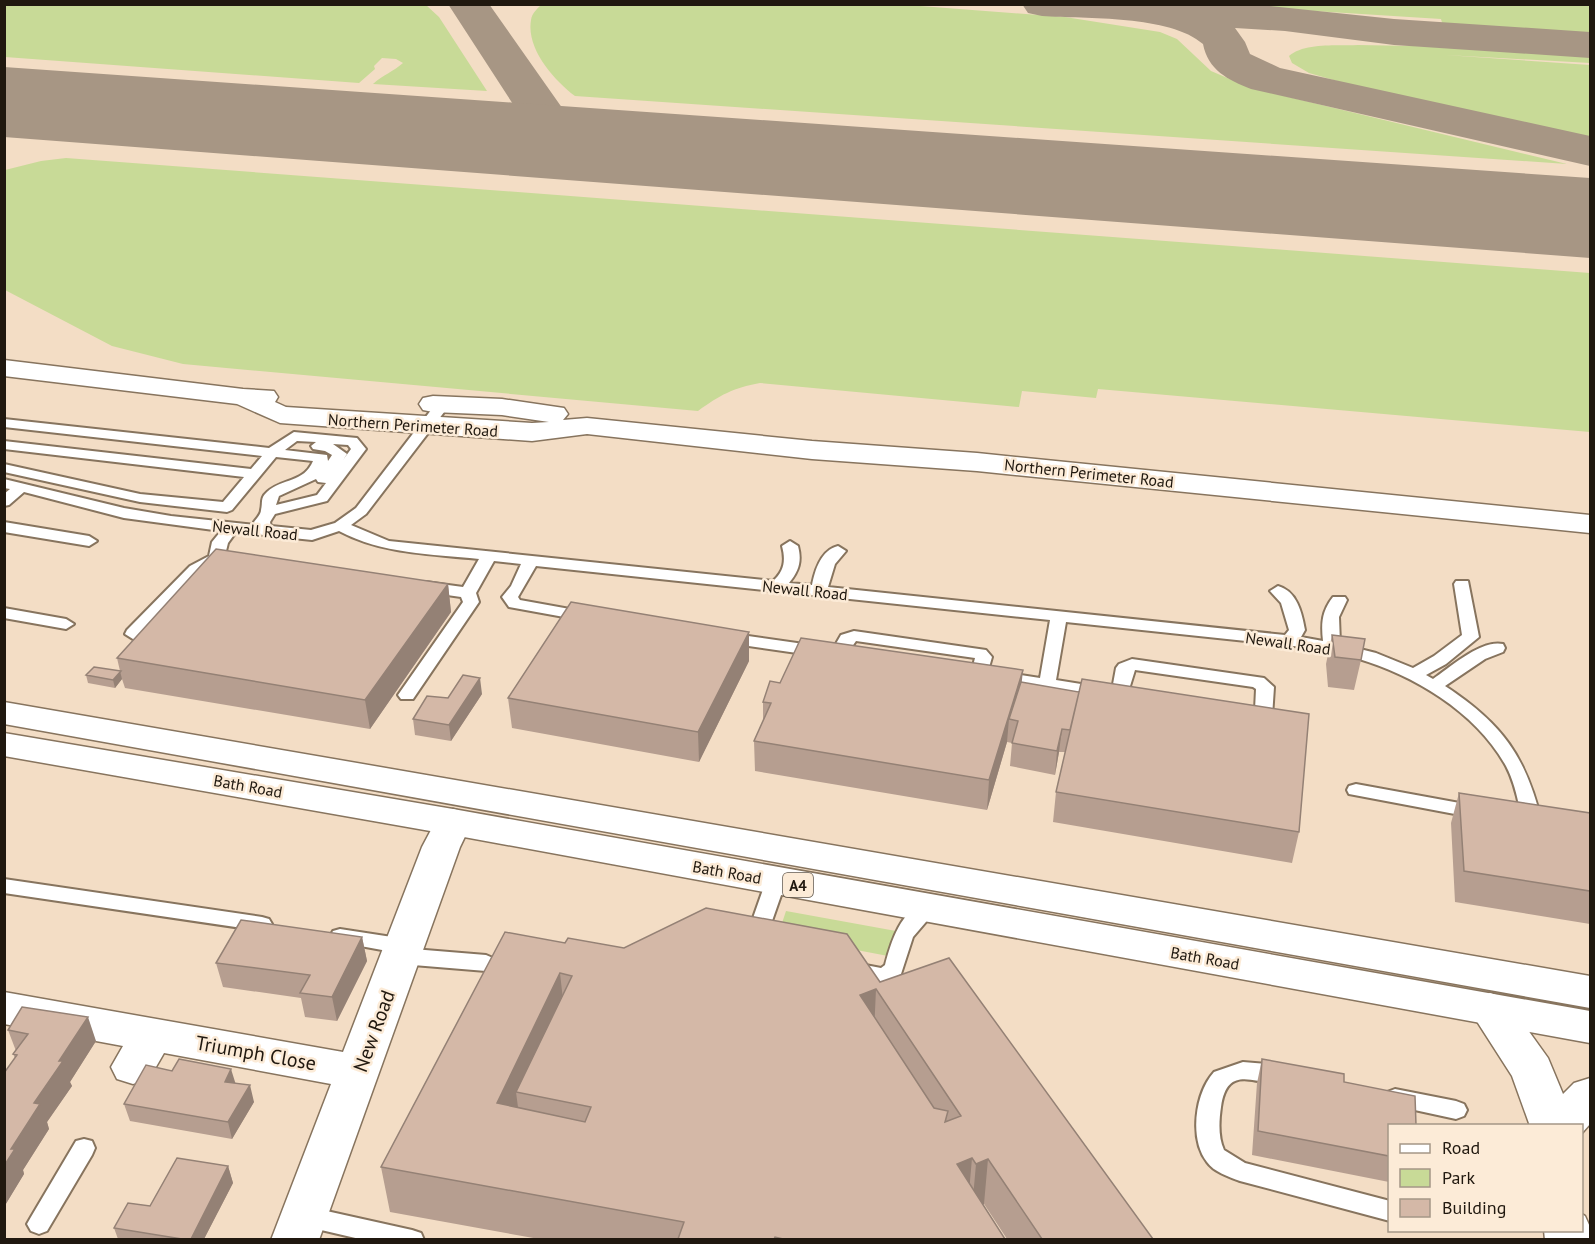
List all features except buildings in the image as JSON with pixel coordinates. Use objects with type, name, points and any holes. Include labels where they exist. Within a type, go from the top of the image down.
[{"type":"main road","name":"Northern Perimeter Road","points":[[4,368],[243,397],[280,415],[436,415],[532,432],[587,426],[812,450],[977,462],[1590,524]]},
{"type":"main road","name":"Bath Road","points":[[4,713],[1590,992]]},
{"type":"main road","name":"Bath Road","points":[[4,744],[453,822],[1590,1027]]},
{"type":"main road","name":"New Road","points":[[299,1228],[441,847],[453,822]]},
{"type":"main road","name":"Triumph Close","points":[[4,1008],[143,1050],[358,1072]]},
{"type":"main road","points":[[1490,1009],[1532,1070],[1553,1124]]},
{"type":"main road","points":[[1561,1124],[1590,1096]]},
{"type":"lane","points":[[340,526],[361,511],[436,415]]},
{"type":"lane","points":[[4,423],[279,446],[322,458],[304,484],[272,494],[269,499],[269,511],[262,522],[265,531]]},
{"type":"lane","points":[[4,468],[140,498],[227,507],[279,446],[294,436],[352,441],[359,449],[322,498],[269,511]]},
{"type":"lane","points":[[4,445],[254,474]]},
{"type":"lane","points":[[4,502],[13,485]]},
{"type":"lane","name":"Newall Road","points":[[13,485],[124,513],[171,521],[312,535],[340,526],[359,536],[387,545],[489,558],[1290,641],[1370,657],[1413,675],[1433,687],[1455,702],[1498,739],[1515,765],[1524,786],[1533,823]]},
{"type":"lane","points":[[4,527],[89,541]]},
{"type":"lane","points":[[216,558],[220,542],[232,527]]},
{"type":"lane","points":[[775,587],[789,576],[794,558],[790,546]]},
{"type":"lane","points":[[819,591],[825,567],[830,557],[838,551]]},
{"type":"lane","points":[[134,634],[196,569],[216,558],[239,561]]},
{"type":"lane","points":[[407,695],[471,602],[468,593],[489,558]]},
{"type":"lane","points":[[530,562],[518,587],[510,597],[515,604],[607,619]]},
{"type":"lane","points":[[1413,675],[1440,660],[1471,638],[1462,584]]},
{"type":"lane","points":[[410,585],[468,593]]},
{"type":"lane","points":[[1278,591],[1293,608],[1297,630],[1290,641]]},
{"type":"lane","points":[[1332,649],[1330,621],[1333,606],[1339,600]]},
{"type":"lane","points":[[4,613],[66,624]]},
{"type":"lane","points":[[1047,684],[1059,616]]},
{"type":"lane","points":[[711,635],[861,657]]},
{"type":"lane","points":[[837,654],[848,639],[854,636],[969,652],[984,657],[974,673],[1126,696],[1125,668],[1132,664],[1258,682],[1265,687],[1263,717],[1239,713]]},
{"type":"lane","points":[[1433,687],[1479,655],[1497,648]]},
{"type":"lane","points":[[1356,790],[1490,814]]},
{"type":"lane","points":[[1512,819],[1556,826]]},
{"type":"lane","points":[[763,953],[752,951],[776,881]]},
{"type":"lane","points":[[4,886],[280,927]]},
{"type":"lane","points":[[833,967],[884,976],[888,974],[894,969],[904,934],[927,909]]},
{"type":"lane","points":[[326,934],[403,951],[486,963]]},
{"type":"lane","points":[[1304,1080],[1248,1070],[1234,1072],[1223,1077],[1215,1084],[1212,1093],[1208,1139],[1213,1153],[1222,1163],[1240,1171],[1388,1211]]},
{"type":"lane","points":[[1374,1094],[1456,1110]]},
{"type":"lane","points":[[39,1224],[84,1148]]},
{"type":"lane","points":[[299,1228],[412,1239]]},
{"type":"green space","points":[[894,4],[1065,17],[1160,32],[1177,39],[1211,71],[1251,88],[1567,164],[575,96],[551,73],[537,53],[531,31],[532,18],[541,5]]},
{"type":"green space","points":[[426,5],[439,17],[487,91],[373,84],[403,63],[396,59],[382,58],[374,66],[375,69],[359,83],[5,57],[5,6]]},
{"type":"green space","points":[[1217,5],[1590,5],[1590,35],[1443,26],[1441,19]]},
{"type":"green space","points":[[1358,45],[1467,47],[1590,54],[1590,63],[1445,55],[1590,65],[1590,138],[1372,91],[1309,73],[1292,63],[1289,56],[1313,47]]},
{"type":"green space","points":[[66,158],[1590,273],[1590,432],[1098,389],[1096,398],[1022,391],[1019,407],[760,383],[727,393],[698,411],[183,364],[112,346],[5,290],[5,170],[41,161]]},
{"type":"green space","points":[[786,911],[896,931],[888,956],[778,935]]},
{"type":"taxiway","points":[[468,4],[548,122],[567,134],[614,146]]},
{"type":"taxiway","points":[[1042,4],[1285,19],[1394,32],[1590,45]]},
{"type":"taxiway","points":[[1165,14],[1187,19],[1209,28],[1223,40],[1227,55],[1234,64],[1267,79],[1590,151]]},
{"type":"runway","points":[[4,102],[1590,218]]}]
